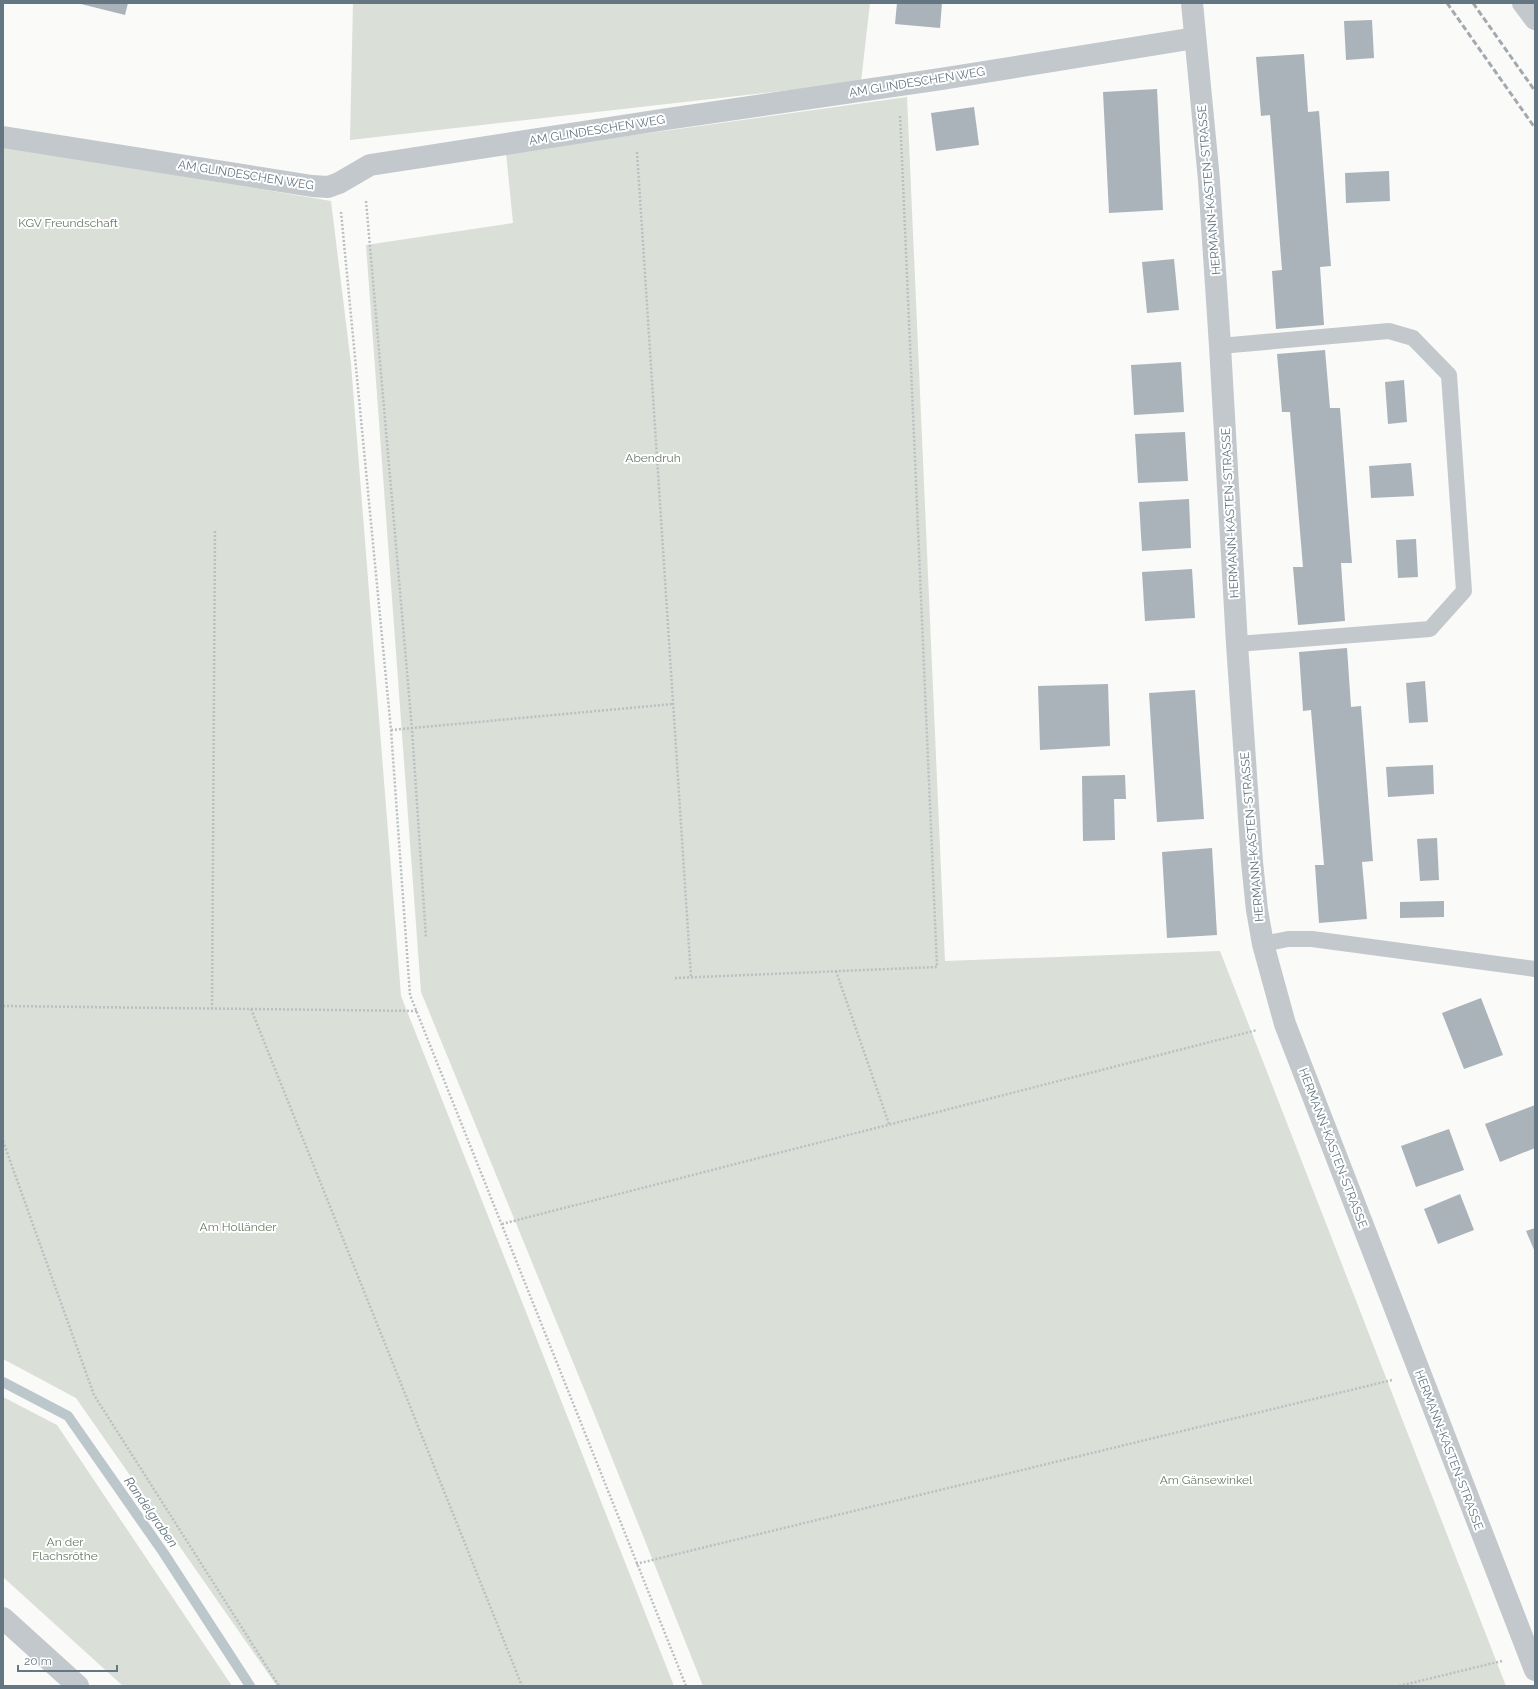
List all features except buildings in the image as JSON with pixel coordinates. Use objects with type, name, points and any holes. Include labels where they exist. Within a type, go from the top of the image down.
[{"type":"street","name":"HERMANN-KASTEN-STRASSE","points":[[1192,3],[1209,180],[1237,644],[1252,862],[1257,910],[1263,944],[1285,1024],[1535,1670]]},
{"type":"street","points":[[1523,3],[1535,19]]},
{"type":"street","name":"AM GLINDESCHEN WEG","points":[[3,137],[312,186],[328,187],[339,183],[370,165],[635,124],[899,86],[1196,38]]},
{"type":"street","points":[[3,1618],[78,1686]]},
{"type":"lane","points":[[1220,346],[1389,331],[1413,338],[1449,375],[1464,592],[1430,630],[1237,644]]},
{"type":"lane","points":[[1263,944],[1288,939],[1312,939],[1535,969]]},
{"type":"path","points":[[675,978],[937,967],[899,86]]},
{"type":"path","points":[[635,124],[691,977]]},
{"type":"path","points":[[363,168],[412,729],[426,938]]},
{"type":"path","points":[[339,183],[391,730],[410,995],[686,1686]]},
{"type":"path","points":[[212,1009],[216,530]]},
{"type":"path","points":[[391,730],[673,704]]},
{"type":"path","points":[[836,971],[889,1124]]},
{"type":"path","points":[[3,1006],[418,1012]]},
{"type":"path","points":[[251,1009],[522,1686]]},
{"type":"path","points":[[502,1224],[1263,1028]]},
{"type":"path","points":[[3,1141],[94,1395],[279,1686]]},
{"type":"path","points":[[636,1564],[1397,1378]]},
{"type":"path","points":[[1399,1686],[1505,1660]]},
{"type":"green space","points":[[353,3],[870,3],[861,82],[350,140]]},
{"type":"green space","name":"Abendruh","points":[[907,97],[945,961],[1220,951],[1506,1686],[703,1686],[598,1423],[421,992],[366,245],[513,223],[506,153]]},
{"type":"green space","name":"Am Holländer","points":[[3,146],[331,201],[351,364],[401,996],[674,1686],[277,1686],[76,1398],[3,1359]]},
{"type":"green space","name":"An der Flachsröthe","points":[[3,1397],[57,1425],[232,1686],[123,1686],[3,1577]]},
{"type":"waterway","name":"Randelgraben","points":[[3,1382],[68,1416],[163,1552],[250,1686]]},
{"type":"railway","points":[[1447,3],[1535,128]]},
{"type":"railway","points":[[1473,3],[1535,91]]},
{"type":"park label","name":"KGV Freundschaft","points":[[68,223]]},
{"type":"park label","name":"Am Gänsewinkel","points":[[1206,1480]]}]
